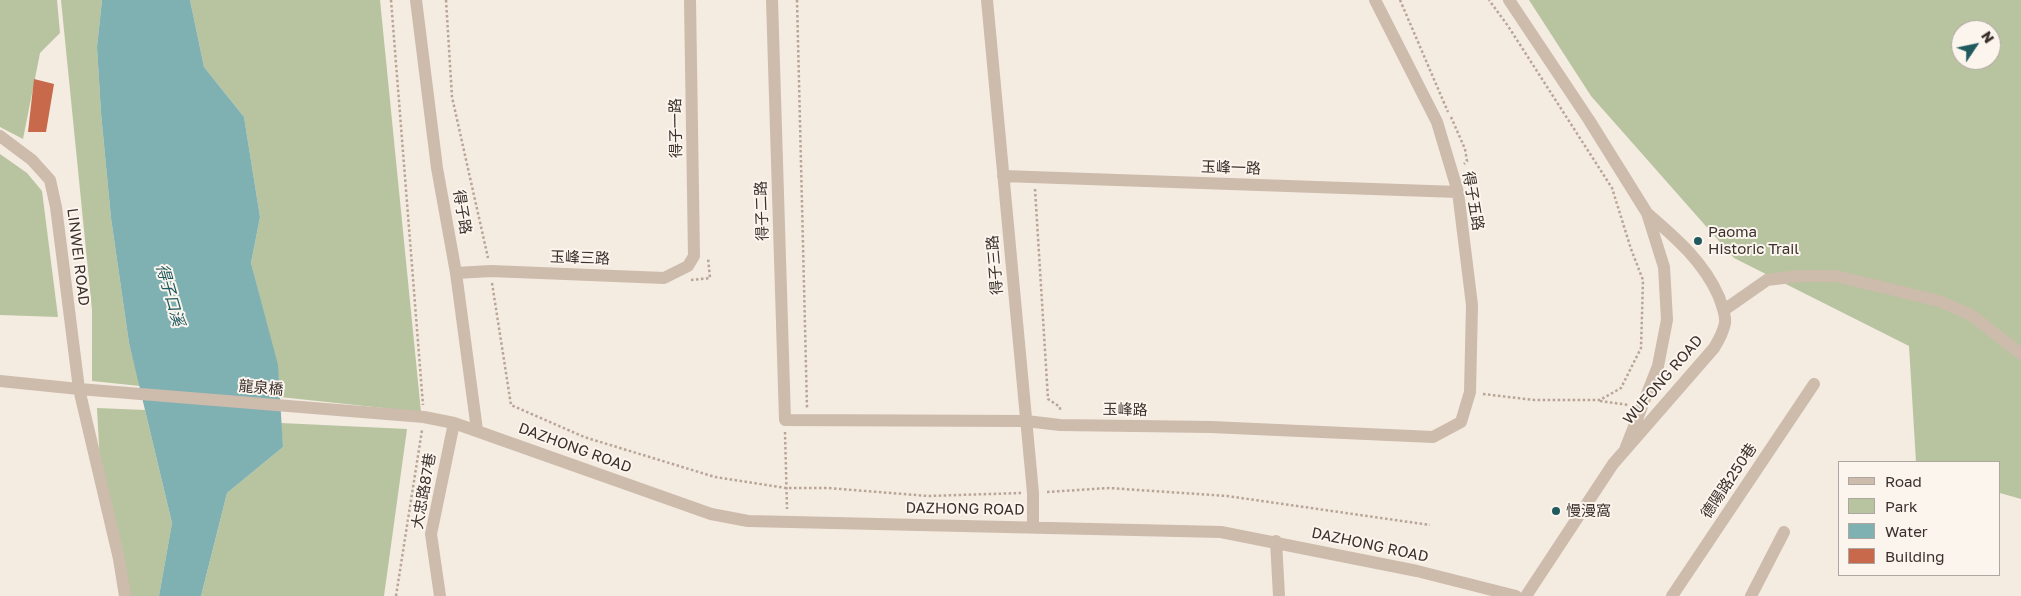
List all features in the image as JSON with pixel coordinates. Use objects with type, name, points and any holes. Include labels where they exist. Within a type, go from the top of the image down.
[{"type":"street","name":"得子路","points":[[416,0],[437,168],[456,273],[477,430]]},
{"type":"street","name":"得子一路","points":[[690,0],[694,256]]},
{"type":"street","name":"得子二路","points":[[772,0],[785,420]]},
{"type":"street","name":"得子三路","points":[[987,0],[1033,493],[1033,527]]},
{"type":"street","name":"得子五路","points":[[1375,0],[1437,122],[1458,192],[1472,305],[1470,392],[1460,422]]},
{"type":"street","name":"WUFONG ROAD","points":[[1509,0],[1589,120],[1647,213],[1664,267],[1667,320],[1658,366],[1640,407],[1626,447]]},
{"type":"street","name":"LINWEI ROAD","points":[[0,136],[32,160],[50,180],[56,207],[79,389],[119,560],[125,596]]},
{"type":"street","name":"玉峰一路","points":[[1003,176],[1458,192]]},
{"type":"street","name":"WUFONG ROAD","points":[[1526,596],[1580,512],[1626,447],[1714,348],[1721,337],[1725,322],[1724,310],[1715,289],[1700,264],[1677,239],[1647,213]]},
{"type":"street","name":"玉峰三路","points":[[456,273],[491,271],[664,278],[688,266],[694,256]]},
{"type":"street","points":[[1724,310],[1767,280],[1799,276],[1836,276],[1939,301],[1971,316],[2021,354]]},
{"type":"street","points":[[0,381],[79,389]]},
{"type":"street","name":"德陽路250巷","points":[[1672,596],[1814,384]]},
{"type":"street","name":"龍泉橋","points":[[79,389],[424,417]]},
{"type":"street","name":"DAZHONG ROAD","points":[[424,417],[477,430],[711,514],[748,521],[1221,532],[1276,541],[1418,571],[1516,596]]},
{"type":"street","name":"玉峰路","points":[[785,420],[1026,421],[1060,425],[1211,427],[1433,437],[1460,422]]},
{"type":"street","name":"大忠路87巷","points":[[440,596],[431,534],[454,423]]},
{"type":"street","points":[[1751,596],[1784,532]]},
{"type":"street","points":[[1276,541],[1279,596]]},
{"type":"path","points":[[391,0],[424,417],[396,596]]},
{"type":"path","points":[[446,0],[452,96],[491,271],[511,405],[584,437],[715,477],[786,488],[828,488],[928,496],[1033,493],[1109,488],[1227,496],[1430,525]]},
{"type":"path","points":[[797,0],[807,413],[800,420]]},
{"type":"path","points":[[1400,0],[1464,149],[1467,161],[1462,166],[1451,169]]},
{"type":"path","points":[[1489,0],[1508,26],[1612,188],[1631,250],[1643,280],[1640,348],[1621,388],[1600,400]]},
{"type":"path","points":[[1034,177],[1048,399],[1060,407],[1060,425]]},
{"type":"path","points":[[1470,392],[1534,400],[1600,400],[1640,407]]},
{"type":"path","points":[[785,420],[788,522]]},
{"type":"green space","points":[[0,0],[57,0],[60,33],[40,53],[23,139],[0,127]]},
{"type":"green space","points":[[61,0],[102,0],[97,47],[111,218],[129,343],[140,386],[92,381],[92,310]]},
{"type":"green space","points":[[190,0],[380,0],[421,412],[280,397],[277,365],[251,263],[260,217],[244,117],[204,67]]},
{"type":"green space","points":[[1529,0],[2021,0],[2021,499],[2001,493],[2001,461],[1916,461],[1909,346],[1734,258],[1591,96]]},
{"type":"green space","points":[[0,154],[27,173],[42,191],[58,317],[0,315]]},
{"type":"green space","points":[[97,408],[145,410],[172,523],[159,596],[129,596],[100,464]]},
{"type":"green space","points":[[281,423],[407,429],[384,596],[201,596],[227,493],[283,447]]},
{"type":"water","name":"得子口溪","points":[[102,0],[190,0],[204,67],[244,117],[260,217],[251,263],[278,365],[283,447],[227,493],[201,596],[159,596],[172,523],[129,343],[111,218],[97,47]]},
{"type":"building","points":[[34,79],[54,84],[46,132],[28,132]]},
{"type":"place","name":"Paoma Historic Trail","points":[[1698,241]]},
{"type":"place","name":"慢漫窩","points":[[1556,511]]}]
